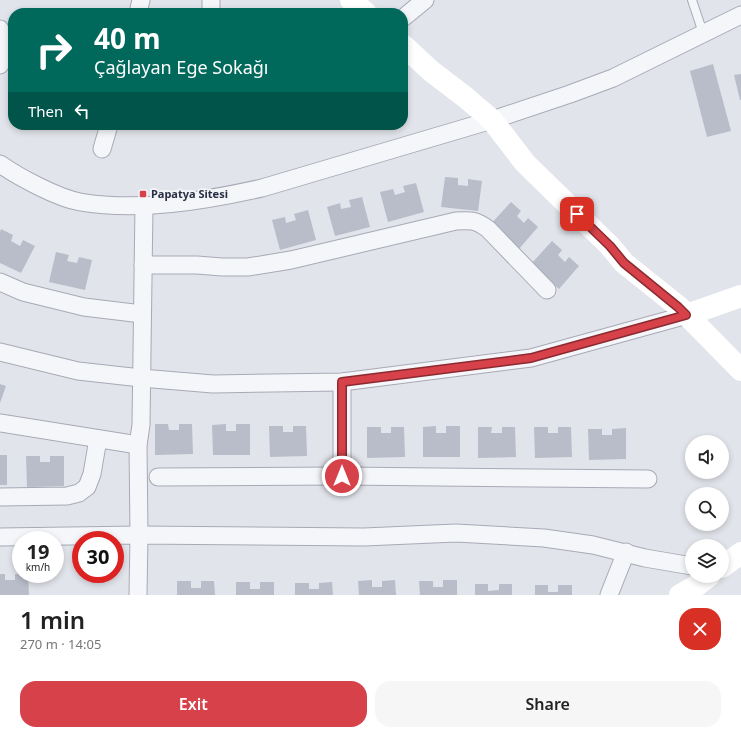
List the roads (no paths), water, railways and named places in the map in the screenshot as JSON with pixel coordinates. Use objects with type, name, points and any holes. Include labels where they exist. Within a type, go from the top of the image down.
[{"type":"street","points":[[351,0],[360,8]]},
{"type":"street","points":[[408,14],[425,0]]},
{"type":"street","points":[[0,164],[13,173],[54,192],[79,201],[109,205],[144,205],[190,202],[262,188],[492,120],[570,94],[613,78],[741,15]]},
{"type":"street","points":[[0,29],[3,44],[0,65]]},
{"type":"street","points":[[408,50],[431,71],[492,120],[525,163],[610,246],[624,263],[678,307],[741,370]]},
{"type":"street","points":[[102,149],[108,130]]},
{"type":"street","points":[[138,595],[138,445],[141,425],[144,205]]},
{"type":"street","points":[[142,265],[248,267],[291,260],[456,221],[473,220],[488,229],[547,290]]},
{"type":"street","points":[[0,282],[23,292],[84,307],[142,314]]},
{"type":"street","points":[[0,352],[78,371],[141,378],[213,384],[342,382],[531,358],[686,315],[741,296]]},
{"type":"street","points":[[342,382],[342,476]]},
{"type":"street","points":[[0,423],[138,445]]},
{"type":"street","points":[[0,497],[67,496],[79,493],[86,486],[92,474],[98,439]]},
{"type":"street","points":[[158,476],[648,479]]},
{"type":"street","points":[[0,537],[139,535],[364,537],[456,533],[544,538],[593,545],[626,552],[645,558],[696,584]]},
{"type":"street","points":[[609,595],[626,552]]},
{"type":"street","points":[[729,562],[741,553]]},
{"type":"lane","points":[[692,0],[703,34]]},
{"type":"place","name":"Papatya Sitesi","points":[[143,194]]}]
